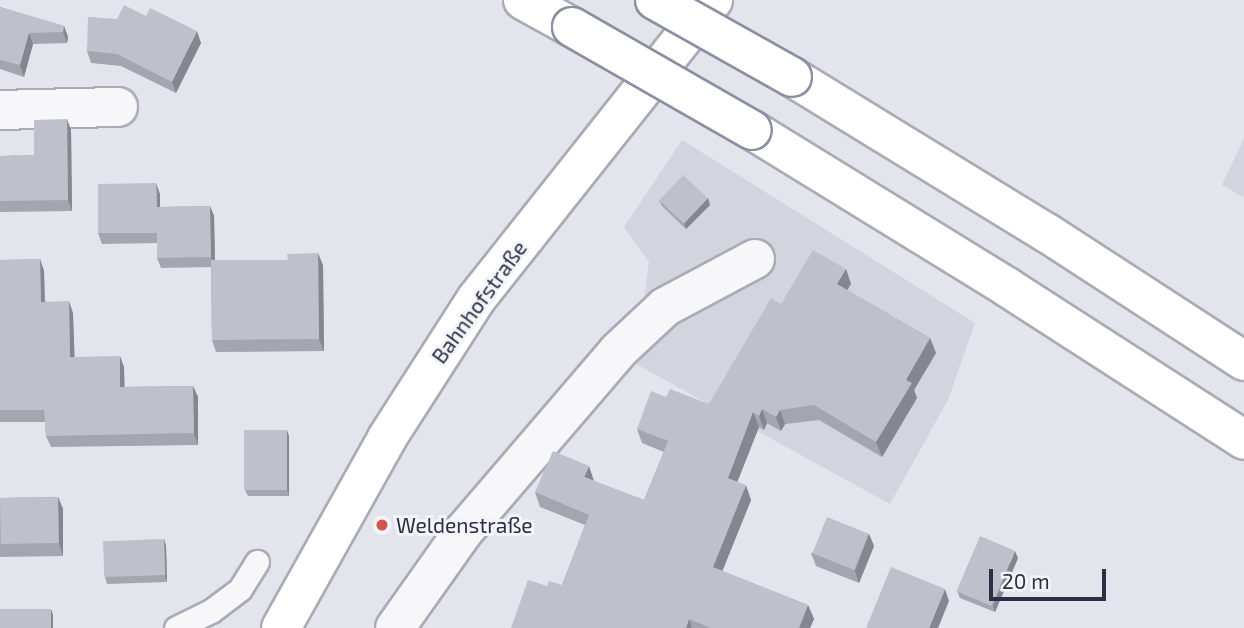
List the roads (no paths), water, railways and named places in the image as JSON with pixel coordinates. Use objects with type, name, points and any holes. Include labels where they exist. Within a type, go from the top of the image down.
[{"type":"main road","points":[[523,0],[752,130],[1007,287],[1244,440]]},
{"type":"main road","points":[[655,0],[792,77],[1047,233],[1244,361]]},
{"type":"main road","name":"Bahnhofstraße","points":[[281,628],[387,438],[477,298],[713,0]]},
{"type":"street","points":[[0,110],[118,107]]},
{"type":"street","points":[[395,628],[463,532],[618,351],[665,307],[755,259]]},
{"type":"lane","points":[[176,628],[211,611],[240,589],[257,562]]},
{"type":"place","name":"Weldenstraße","points":[[382,525]]}]
